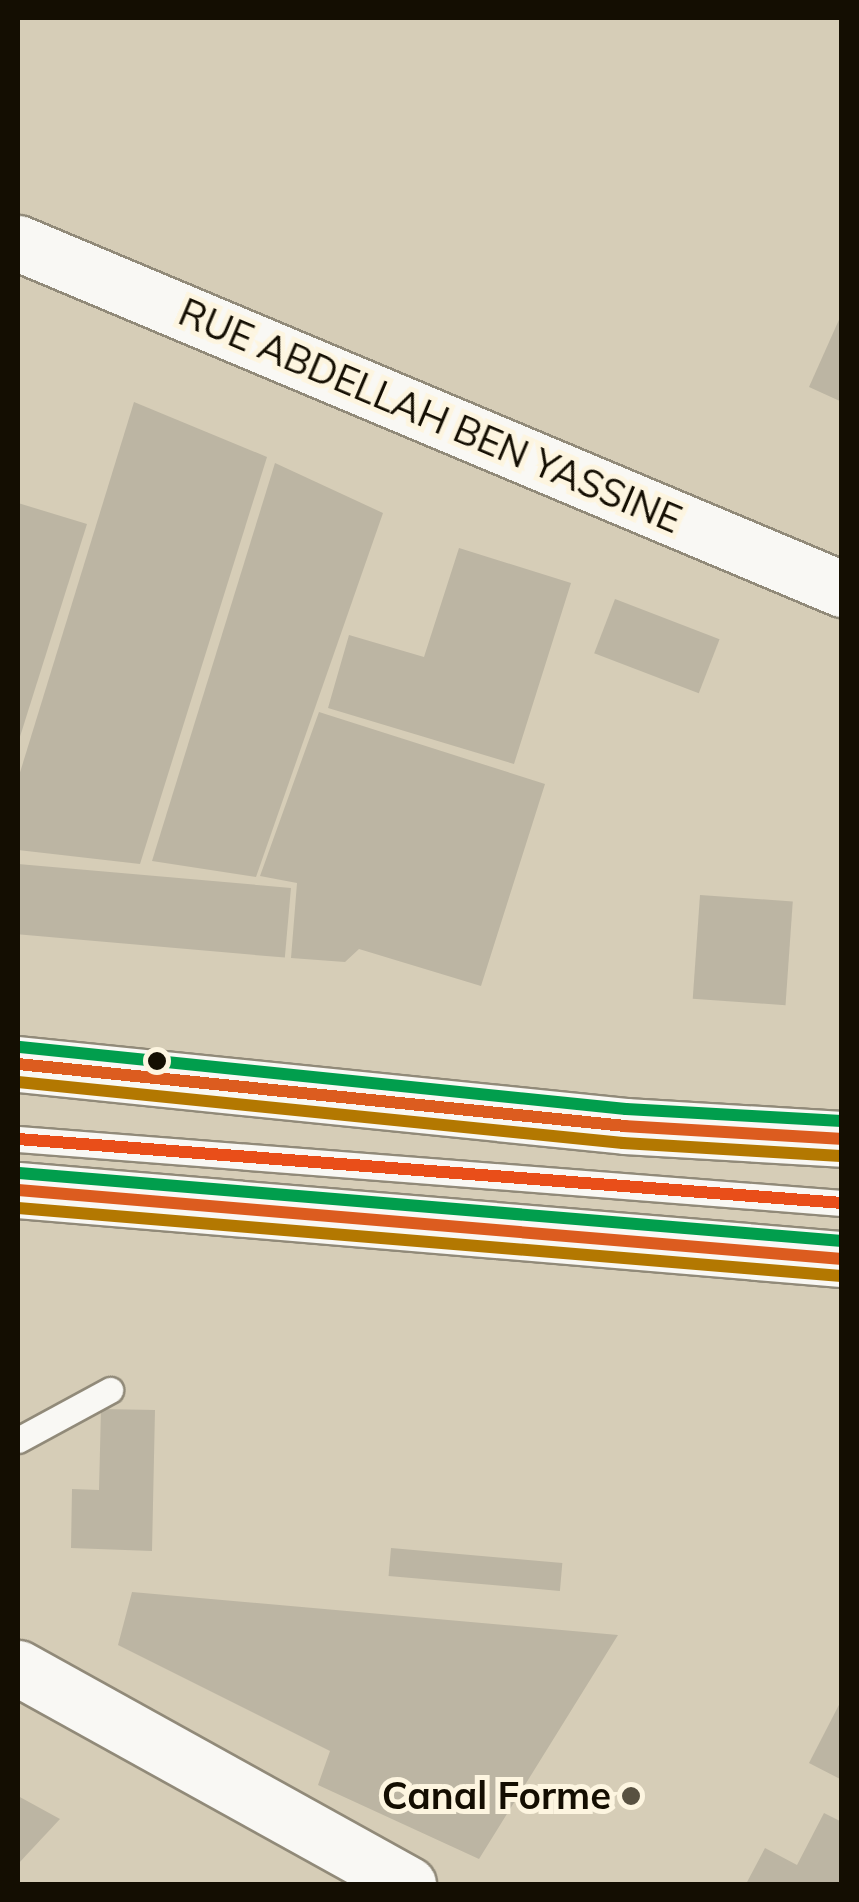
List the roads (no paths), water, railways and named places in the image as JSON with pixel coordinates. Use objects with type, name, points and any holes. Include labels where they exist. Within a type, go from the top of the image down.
[{"type":"main road","name":"RUE ABDELLAH BEN YASSINE","points":[[18,242],[842,589]]},
{"type":"main road","points":[[18,1064],[625,1126],[842,1139]]},
{"type":"main road","points":[[18,1190],[842,1260]]},
{"type":"main road","points":[[18,1668],[408,1884]]},
{"type":"lane","points":[[18,1139],[842,1202]]},
{"type":"lane","points":[[18,1440],[110,1390]]},
{"type":"place","name":"Canal Forme","points":[[631,1796]]}]
